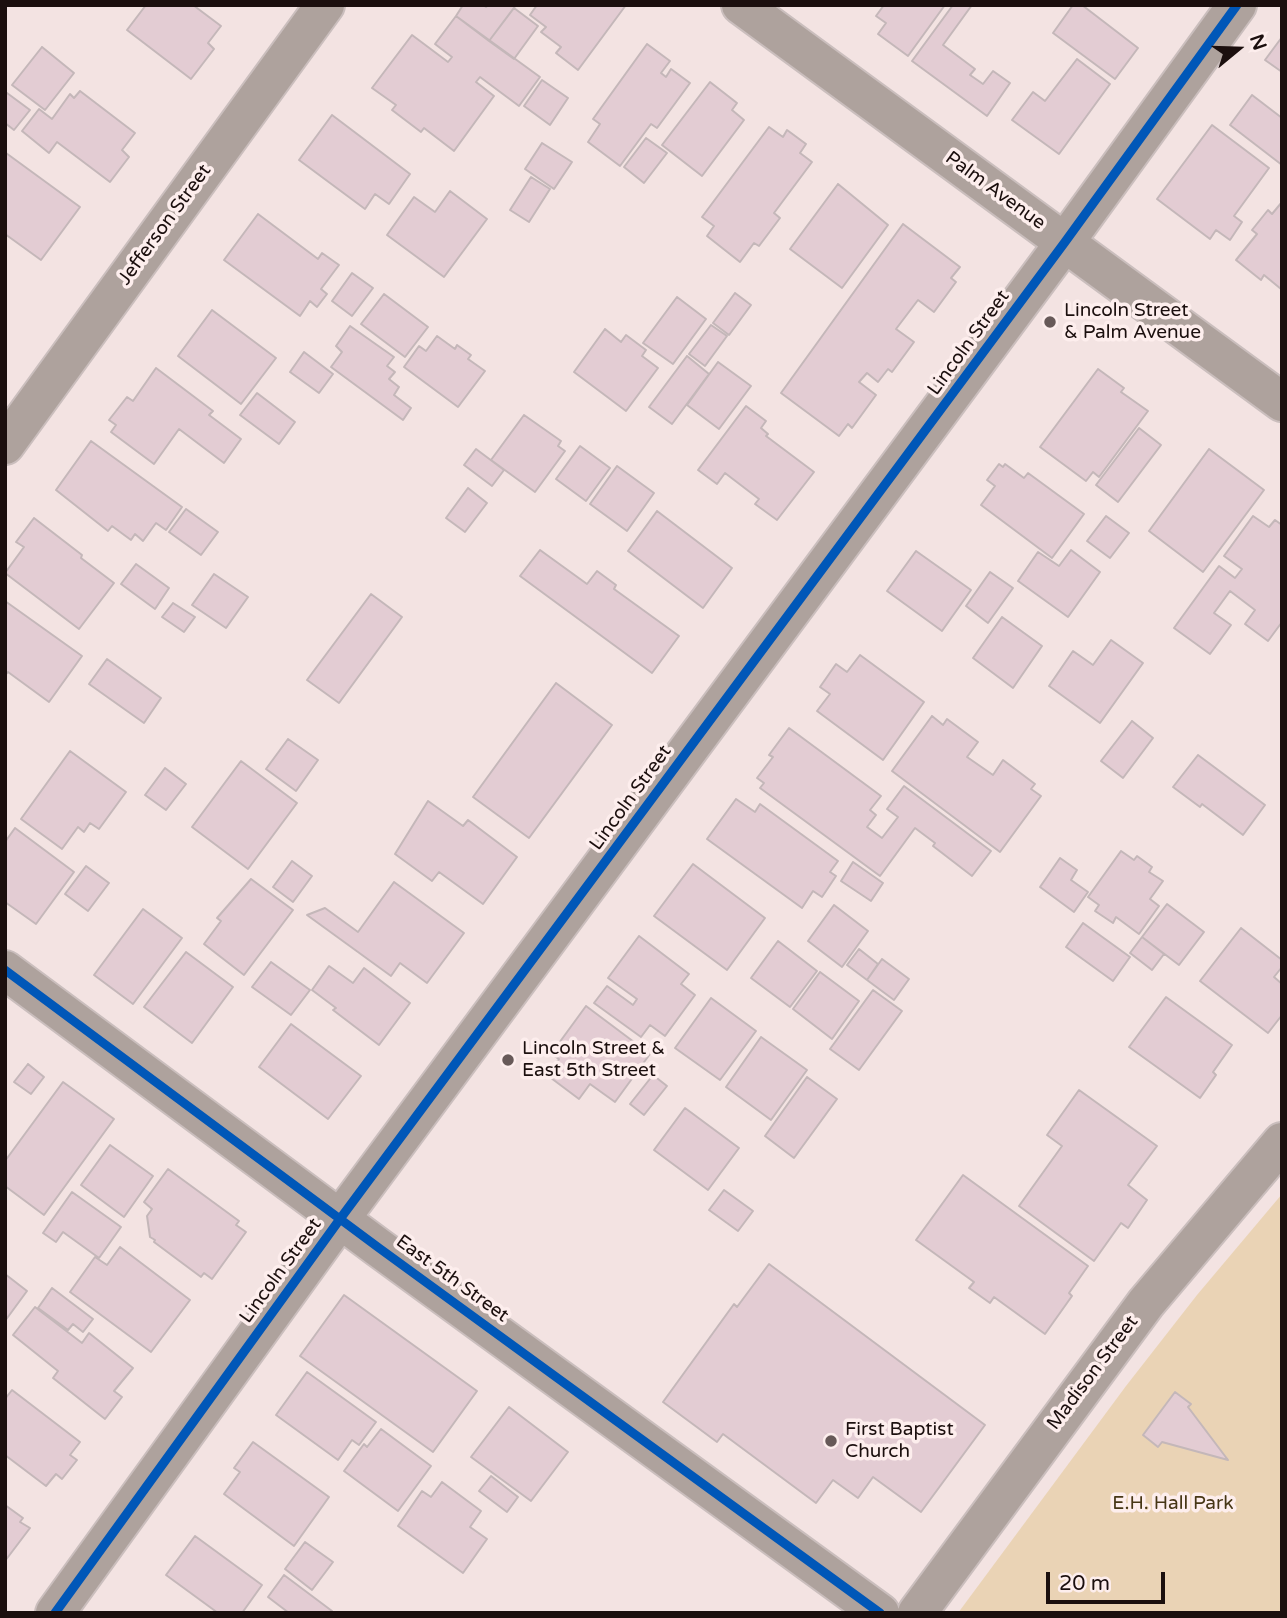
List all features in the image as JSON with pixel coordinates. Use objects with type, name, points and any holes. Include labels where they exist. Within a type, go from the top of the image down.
[{"type":"street","name":"Jefferson Street","points":[[5,445],[325,5]]},
{"type":"street","name":"Palm Avenue","points":[[741,5],[1282,402]]},
{"type":"street","name":"Lincoln Street","points":[[55,1613],[340,1219],[1065,242],[1237,5]]},
{"type":"street","name":"East 5th Street","points":[[5,970],[340,1219],[880,1613]]},
{"type":"street","name":"Madison Street","points":[[917,1613],[1146,1303],[1282,1142]]},
{"type":"green space","name":"E.H. Hall Park","points":[[1282,1194],[1282,1613],[958,1613],[1126,1386],[1197,1295]]},
{"type":"building","points":[[146,5],[193,5],[221,26],[208,43],[214,49],[191,79],[127,30]]},
{"type":"building","points":[[463,5],[516,5],[489,41],[456,16]]},
{"type":"building","points":[[537,5],[626,5],[578,70],[556,53],[561,47],[541,32],[546,27],[530,15]]},
{"type":"building","points":[[884,5],[945,5],[908,56],[878,34],[886,23],[876,16]]},
{"type":"building","points":[[953,5],[972,5],[943,45],[975,69],[970,75],[983,84],[993,71],[1010,83],[987,116],[912,61]]},
{"type":"building","points":[[1073,5],[1082,5],[1138,48],[1115,79],[1053,33]]},
{"type":"building","points":[[514,8],[538,26],[514,59],[489,41]]},
{"type":"building","points":[[456,16],[540,77],[519,106],[480,77],[476,82],[494,96],[454,151],[424,128],[421,132],[392,110],[396,105],[372,88],[412,35],[448,62],[452,57],[435,44]]},
{"type":"building","points":[[1282,37],[1282,72],[1265,60]]},
{"type":"building","points":[[647,44],[670,61],[661,73],[666,77],[671,69],[690,83],[657,128],[651,124],[620,166],[588,142],[600,124],[593,119]]},
{"type":"building","points":[[42,47],[74,73],[45,110],[12,85]]},
{"type":"building","points":[[1077,59],[1110,84],[1059,154],[1012,120],[1033,92],[1045,101]]},
{"type":"building","points":[[542,80],[568,98],[550,125],[524,106]]},
{"type":"building","points":[[710,82],[737,103],[732,110],[744,120],[702,176],[662,145]]},
{"type":"building","points":[[80,91],[135,133],[122,150],[129,157],[110,182],[57,142],[49,153],[22,131],[39,109],[52,119],[70,94],[74,98]]},
{"type":"building","points":[[7,93],[30,110],[14,130],[5,123]]},
{"type":"building","points":[[1252,95],[1282,118],[1282,165],[1230,125]]},
{"type":"building","points":[[332,115],[410,174],[389,204],[375,194],[365,209],[299,160]]},
{"type":"building","points":[[1212,125],[1269,168],[1234,216],[1242,222],[1230,240],[1216,230],[1210,239],[1157,199]]},
{"type":"building","points":[[769,127],[783,137],[787,130],[806,144],[800,153],[812,162],[774,213],[780,218],[759,246],[754,243],[740,262],[707,236],[714,226],[702,217]]},
{"type":"building","points":[[646,138],[667,153],[644,183],[624,167]]},
{"type":"building","points":[[542,143],[572,162],[554,189],[525,169]]},
{"type":"building","points":[[6,153],[80,207],[41,260],[5,234]]},
{"type":"building","points":[[531,177],[550,189],[529,222],[510,210]]},
{"type":"building","points":[[838,184],[888,225],[842,288],[790,249]]},
{"type":"building","points":[[450,191],[487,219],[444,277],[387,235],[414,197],[435,212]]},
{"type":"building","points":[[1282,202],[1281,289],[1264,275],[1261,280],[1236,260],[1257,234],[1252,230],[1268,210],[1272,214]]},
{"type":"building","points":[[258,214],[318,259],[322,253],[339,265],[321,289],[327,294],[317,307],[310,301],[300,316],[224,260]]},
{"type":"building","points":[[903,224],[960,267],[951,278],[956,282],[934,312],[918,300],[896,329],[914,342],[892,372],[888,369],[878,382],[867,373],[859,382],[876,395],[852,428],[848,424],[839,436],[781,393]]},
{"type":"building","points":[[352,273],[373,288],[352,316],[332,301]]},
{"type":"building","points":[[735,293],[751,305],[729,335],[713,323]]},
{"type":"building","points":[[384,294],[428,327],[405,357],[361,324]]},
{"type":"building","points":[[677,297],[706,319],[673,364],[643,343]]},
{"type":"building","points":[[212,310],[276,358],[241,404],[178,356]]},
{"type":"building","points":[[711,325],[727,336],[705,366],[689,354]]},
{"type":"building","points":[[350,326],[394,357],[387,366],[395,372],[389,379],[399,387],[394,395],[411,408],[403,420],[331,367],[342,352],[336,346]]},
{"type":"building","points":[[605,329],[621,342],[626,335],[646,350],[642,356],[658,368],[626,411],[574,372]]},
{"type":"building","points":[[437,336],[455,349],[457,345],[471,355],[468,359],[485,371],[458,407],[404,367],[419,346],[426,351]]},
{"type":"building","points":[[304,352],[333,374],[319,393],[290,372]]},
{"type":"building","points":[[687,356],[709,374],[672,424],[649,407]]},
{"type":"building","points":[[718,362],[751,386],[719,429],[687,405]]},
{"type":"building","points":[[156,368],[213,411],[209,415],[241,439],[224,463],[179,429],[154,464],[111,432],[116,425],[109,420],[127,397],[133,401]]},
{"type":"building","points":[[1098,369],[1124,388],[1121,392],[1148,411],[1099,477],[1093,472],[1086,481],[1040,447]]},
{"type":"building","points":[[257,393],[295,422],[279,444],[240,415]]},
{"type":"building","points":[[746,406],[766,421],[761,428],[768,434],[766,436],[814,472],[777,520],[755,504],[759,499],[725,473],[717,484],[698,470]]},
{"type":"building","points":[[524,415],[561,441],[558,446],[565,451],[535,492],[491,460]]},
{"type":"building","points":[[1139,428],[1161,445],[1118,502],[1096,485]]},
{"type":"building","points":[[91,441],[182,507],[166,530],[156,523],[143,541],[135,534],[131,540],[112,526],[108,531],[56,490]]},
{"type":"building","points":[[580,446],[610,468],[586,501],[556,479]]},
{"type":"building","points":[[476,449],[504,470],[492,486],[464,465]]},
{"type":"building","points":[[1209,449],[1264,490],[1203,572],[1149,531]]},
{"type":"building","points":[[999,464],[1003,467],[1005,464],[1024,478],[1028,473],[1084,514],[1052,558],[981,505],[995,486],[987,480]]},
{"type":"building","points":[[617,466],[654,493],[627,531],[590,504]]},
{"type":"building","points":[[468,488],[487,503],[465,532],[446,518]]},
{"type":"building","points":[[186,509],[218,532],[201,555],[169,532]]},
{"type":"building","points":[[657,511],[732,568],[703,608],[628,551]]},
{"type":"building","points":[[1106,516],[1129,533],[1110,558],[1087,541]]},
{"type":"building","points":[[1253,516],[1269,527],[1275,520],[1282,525],[1282,622],[1268,641],[1245,624],[1255,610],[1230,591],[1214,613],[1231,625],[1210,654],[1174,628],[1219,566],[1235,578],[1242,569],[1224,556]]},
{"type":"building","points":[[34,518],[114,583],[79,629],[5,573],[24,547],[16,542]]},
{"type":"building","points":[[540,550],[587,584],[597,571],[616,585],[614,589],[679,636],[652,673],[520,576]]},
{"type":"building","points":[[1071,550],[1100,572],[1068,617],[1018,581],[1038,552],[1059,566]]},
{"type":"building","points":[[916,551],[971,590],[942,631],[887,591]]},
{"type":"building","points":[[136,564],[169,588],[155,609],[121,584]]},
{"type":"building","points":[[990,572],[1013,588],[988,623],[966,606]]},
{"type":"building","points":[[214,574],[248,597],[226,628],[192,605]]},
{"type":"building","points":[[371,594],[402,617],[339,703],[307,680]]},
{"type":"building","points":[[5,601],[82,656],[49,702],[8,672],[5,675]]},
{"type":"building","points":[[173,603],[195,617],[184,632],[162,617]]},
{"type":"building","points":[[1002,617],[1042,646],[1013,688],[973,658]]},
{"type":"building","points":[[1111,640],[1143,663],[1100,723],[1049,686],[1073,651],[1093,665]]},
{"type":"building","points":[[860,655],[924,702],[883,760],[817,711],[830,694],[820,687],[836,664],[847,672]]},
{"type":"building","points":[[107,659],[161,698],[144,723],[89,684]]},
{"type":"building","points":[[556,683],[612,725],[529,838],[473,797]]},
{"type":"building","points":[[932,716],[943,725],[947,719],[978,742],[967,757],[993,775],[1003,760],[1035,784],[1031,789],[1041,796],[1000,852],[892,771]]},
{"type":"building","points":[[1132,721],[1153,738],[1123,778],[1101,761]]},
{"type":"building","points":[[789,728],[881,796],[870,810],[876,815],[867,827],[882,838],[898,817],[887,809],[904,786],[991,851],[972,876],[933,846],[935,843],[915,828],[880,876],[760,788],[764,783],[757,778],[773,757],[769,755]]},
{"type":"building","points":[[288,739],[318,760],[296,791],[266,769]]},
{"type":"building","points":[[70,751],[126,792],[99,829],[90,823],[84,832],[78,827],[62,849],[21,819]]},
{"type":"building","points":[[1198,755],[1265,805],[1243,835],[1202,804],[1200,807],[1173,787]]},
{"type":"building","points":[[241,761],[297,803],[248,869],[192,827]]},
{"type":"building","points":[[165,768],[186,784],[166,810],[145,795]]},
{"type":"building","points":[[736,799],[755,812],[760,804],[838,861],[830,872],[836,876],[822,897],[813,891],[802,908],[707,839]]},
{"type":"building","points":[[428,801],[463,826],[468,820],[517,857],[483,904],[439,872],[432,881],[395,854]]},
{"type":"building","points":[[15,828],[74,872],[36,924],[5,902],[5,842]]},
{"type":"building","points":[[1121,851],[1134,860],[1137,856],[1152,867],[1149,872],[1163,881],[1150,899],[1159,906],[1139,934],[1116,917],[1113,923],[1095,911],[1099,905],[1088,897]]},
{"type":"building","points":[[1060,858],[1077,870],[1071,880],[1088,892],[1074,912],[1040,887]]},
{"type":"building","points":[[292,861],[312,876],[293,902],[273,887]]},
{"type":"building","points":[[853,862],[883,883],[871,901],[841,881]]},
{"type":"building","points":[[693,864],[765,918],[727,970],[654,916]]},
{"type":"building","points":[[86,866],[109,883],[88,911],[65,894]]},
{"type":"building","points":[[251,879],[293,910],[244,975],[204,944],[221,921],[217,918]]},
{"type":"building","points":[[394,882],[464,933],[427,983],[400,963],[391,976],[307,915],[325,908],[358,932]]},
{"type":"building","points":[[1167,904],[1204,932],[1179,965],[1142,937]]},
{"type":"building","points":[[834,905],[868,931],[842,967],[808,941]]},
{"type":"building","points":[[143,909],[182,938],[133,1004],[94,975]]},
{"type":"building","points":[[1083,923],[1130,957],[1113,981],[1066,947]]},
{"type":"building","points":[[1241,928],[1282,960],[1282,967],[1274,977],[1282,984],[1282,1015],[1268,1033],[1200,981]]},
{"type":"building","points":[[639,936],[689,974],[681,984],[695,995],[665,1036],[650,1025],[641,1037],[594,1003],[607,986],[633,1005],[637,999],[608,978]]},
{"type":"building","points":[[1142,937],[1164,954],[1152,970],[1130,953]]},
{"type":"building","points":[[778,941],[817,971],[790,1007],[751,978]]},
{"type":"building","points":[[859,949],[878,964],[867,980],[847,965]]},
{"type":"building","points":[[186,952],[233,987],[192,1043],[144,1007]]},
{"type":"building","points":[[882,959],[909,979],[894,1000],[867,980]]},
{"type":"building","points":[[271,962],[310,990],[291,1015],[252,987]]},
{"type":"building","points":[[329,966],[353,983],[364,968],[410,1003],[379,1045],[333,1010],[336,1008],[312,990]]},
{"type":"building","points":[[820,972],[859,1001],[832,1039],[793,1009]]},
{"type":"building","points":[[873,990],[902,1011],[859,1070],[830,1049]]},
{"type":"building","points":[[1166,997],[1232,1045],[1213,1072],[1216,1075],[1200,1098],[1129,1047]]},
{"type":"building","points":[[711,998],[756,1031],[720,1080],[675,1048]]},
{"type":"building","points":[[586,1006],[650,1054],[615,1102],[590,1084],[579,1099],[547,1075],[559,1059],[551,1054]]},
{"type":"building","points":[[291,1024],[361,1076],[328,1119],[259,1067]]},
{"type":"building","points":[[761,1037],[807,1070],[771,1120],[726,1087]]},
{"type":"building","points":[[28,1064],[44,1077],[31,1094],[14,1082]]},
{"type":"building","points":[[653,1075],[667,1086],[644,1115],[630,1104]]},
{"type":"building","points":[[807,1077],[837,1099],[794,1158],[765,1136]]},
{"type":"building","points":[[63,1082],[114,1119],[44,1215],[5,1186],[5,1161]]},
{"type":"building","points":[[1079,1090],[1157,1146],[1128,1185],[1147,1200],[1128,1228],[1121,1223],[1094,1261],[1019,1206],[1062,1146],[1047,1135]]},
{"type":"building","points":[[685,1108],[739,1148],[708,1190],[654,1150]]},
{"type":"building","points":[[110,1145],[153,1176],[124,1217],[81,1185]]},
{"type":"building","points":[[168,1169],[239,1221],[236,1225],[246,1232],[212,1279],[204,1273],[201,1277],[150,1237],[147,1216],[152,1209],[144,1202]]},
{"type":"building","points":[[963,1175],[1088,1266],[1069,1293],[1072,1296],[1045,1334],[994,1297],[990,1303],[969,1288],[974,1282],[916,1240]]},
{"type":"building","points":[[724,1190],[753,1211],[738,1231],[709,1210]]},
{"type":"building","points":[[72,1192],[121,1227],[99,1258],[63,1232],[56,1242],[43,1233]]},
{"type":"building","points":[[120,1247],[190,1300],[151,1352],[70,1292],[95,1257],[107,1265]]},
{"type":"building","points":[[769,1264],[985,1425],[921,1512],[873,1477],[858,1498],[833,1480],[816,1503],[723,1434],[717,1442],[663,1402],[734,1304],[737,1307]]},
{"type":"building","points":[[5,1274],[27,1291],[5,1321]]},
{"type":"building","points":[[52,1288],[93,1319],[83,1332],[73,1324],[68,1330],[38,1308]]},
{"type":"building","points":[[344,1295],[477,1391],[433,1452],[300,1356]]},
{"type":"building","points":[[35,1307],[82,1343],[89,1333],[133,1368],[114,1391],[122,1397],[105,1419],[53,1378],[58,1371],[13,1335]]},
{"type":"building","points":[[307,1372],[376,1422],[359,1445],[352,1440],[338,1460],[276,1415]]},
{"type":"building","points":[[12,1390],[80,1442],[70,1455],[77,1460],[62,1479],[56,1474],[46,1486],[5,1455],[5,1399]]},
{"type":"building","points":[[1175,1392],[1191,1404],[1188,1407],[1228,1460],[1162,1442],[1158,1447],[1143,1435]]},
{"type":"building","points":[[509,1407],[568,1452],[531,1501],[471,1457]]},
{"type":"building","points":[[381,1429],[431,1466],[398,1511],[344,1471],[364,1444],[367,1447]]},
{"type":"building","points":[[253,1442],[329,1497],[294,1546],[224,1494],[240,1472],[234,1468]]},
{"type":"building","points":[[491,1476],[518,1497],[507,1512],[479,1491]]},
{"type":"building","points":[[442,1482],[481,1511],[470,1527],[487,1539],[463,1573],[398,1526],[422,1491],[431,1497]]},
{"type":"building","points":[[5,1505],[23,1518],[20,1522],[30,1528],[5,1561]]},
{"type":"building","points":[[195,1536],[262,1585],[242,1613],[218,1613],[166,1575]]},
{"type":"building","points":[[305,1542],[333,1562],[312,1590],[285,1569]]},
{"type":"building","points":[[284,1575],[332,1611],[331,1613],[289,1613],[268,1597]]},
{"type":"cycle path","points":[[55,1613],[340,1219],[1065,242],[1237,5]]},
{"type":"cycle path","points":[[5,970],[379,1248],[880,1613]]},
{"type":"place","name":"Lincoln Street & Palm Avenue","points":[[1050,322]]},
{"type":"place","name":"Lincoln Street & East 5th Street","points":[[508,1060]]},
{"type":"place","name":"First Baptist Church","points":[[831,1441]]}]
